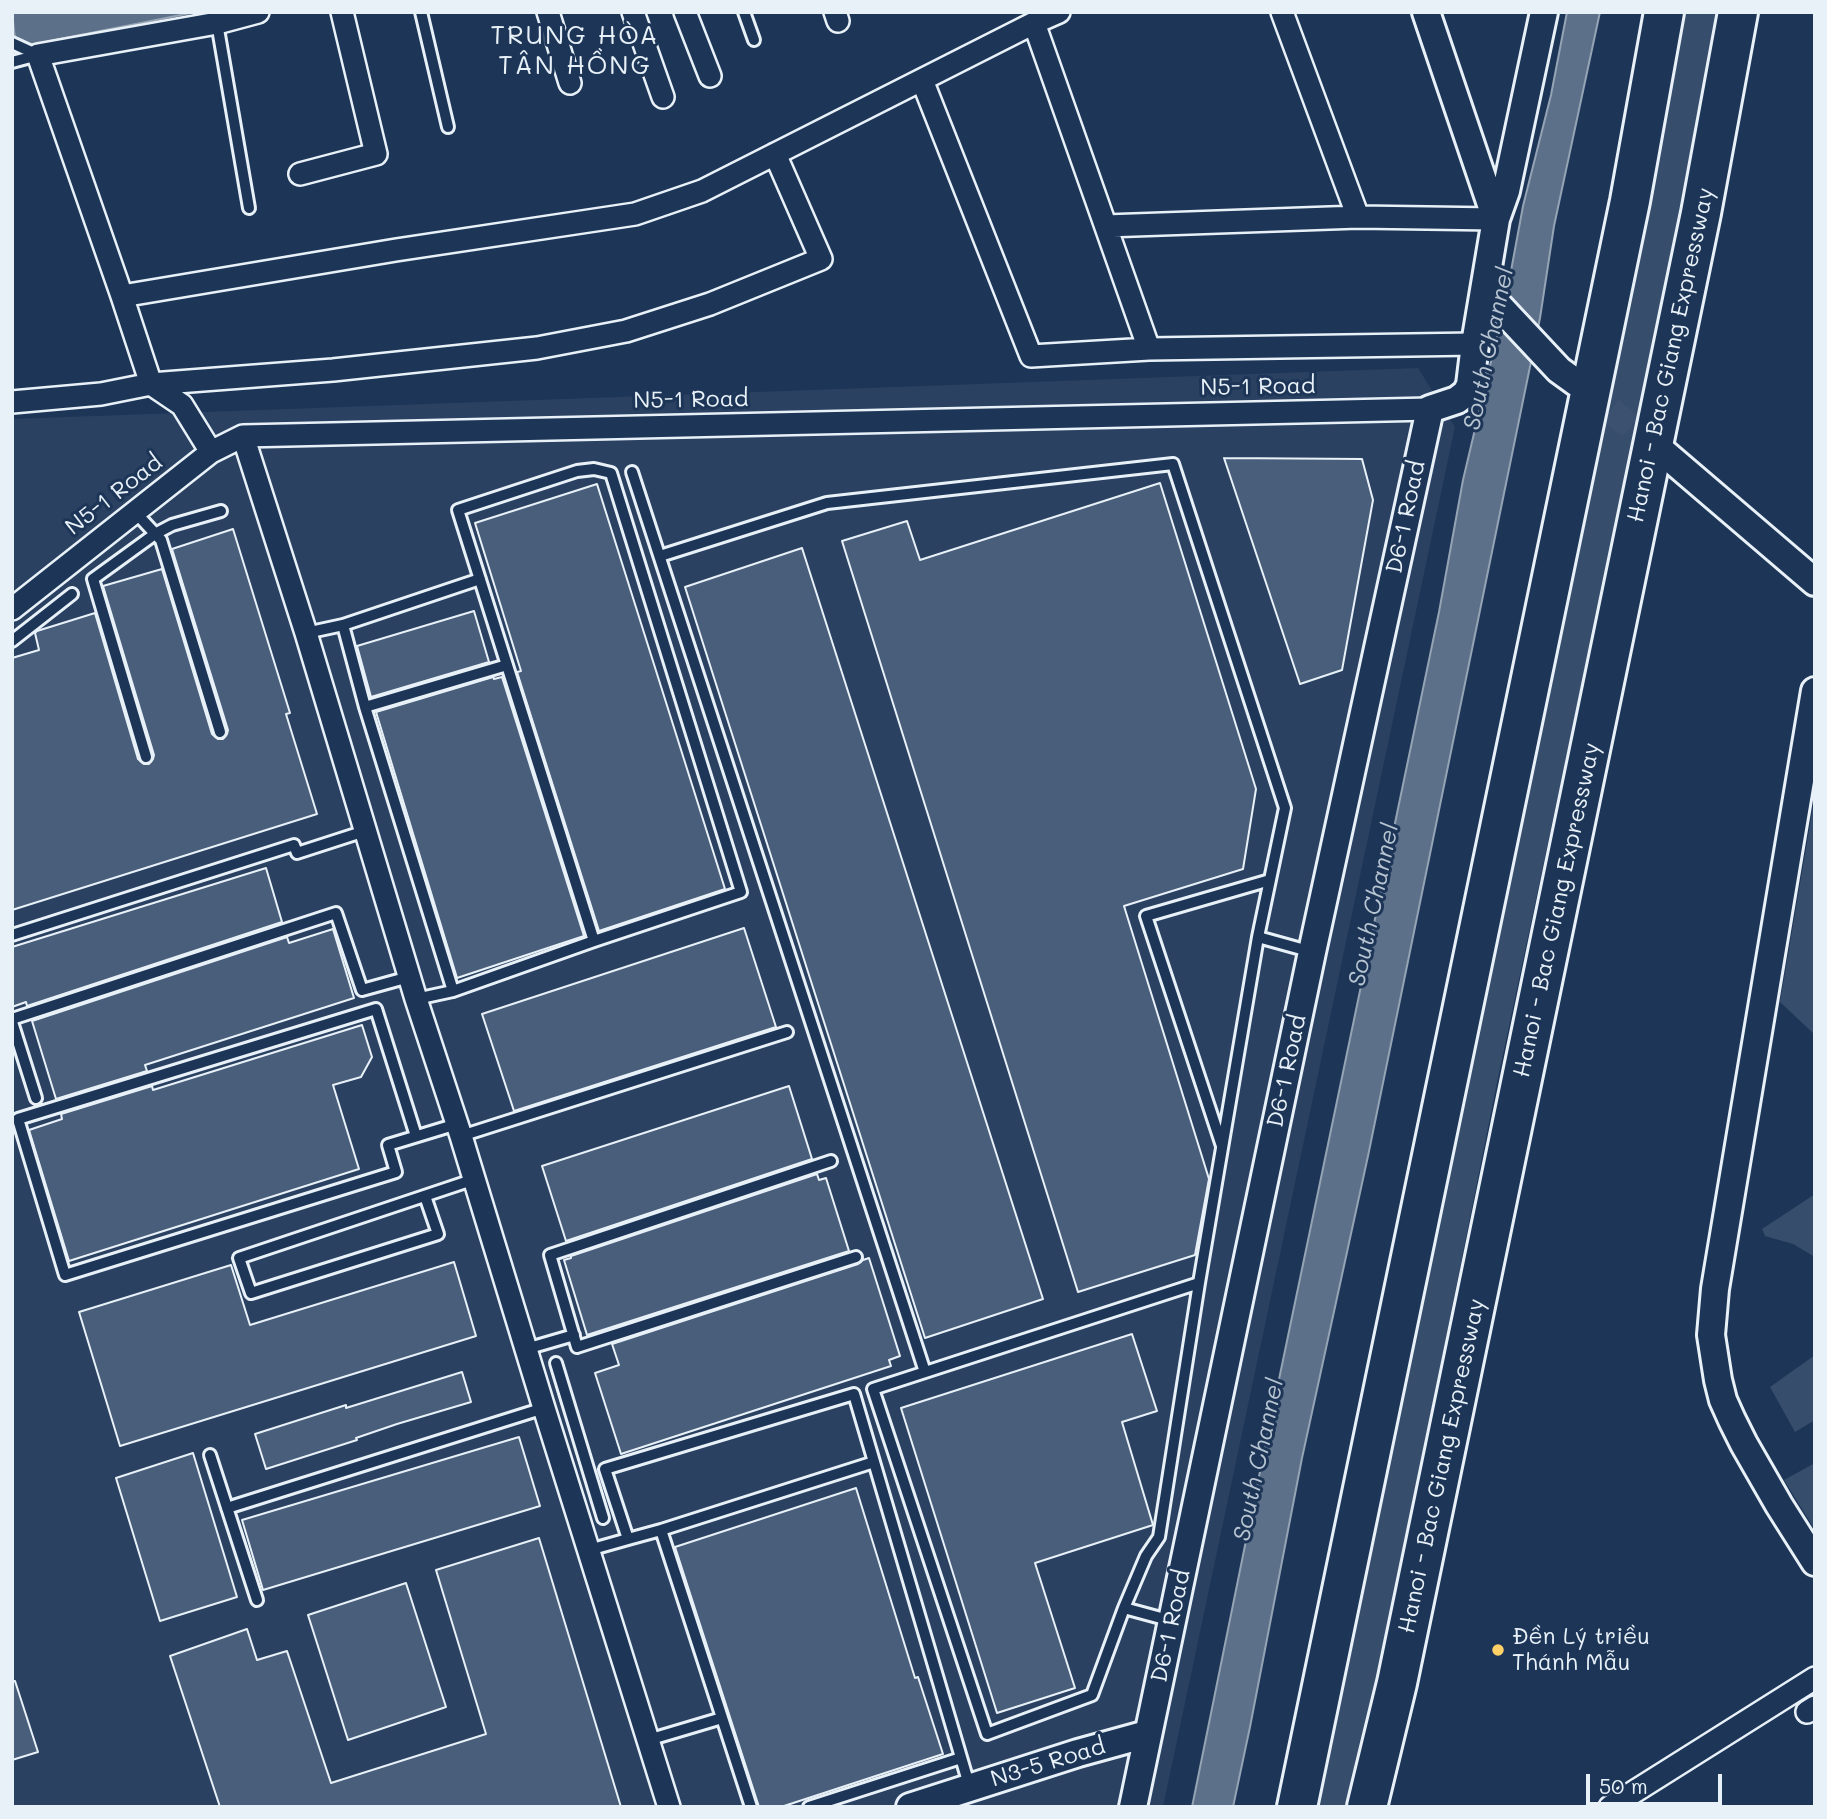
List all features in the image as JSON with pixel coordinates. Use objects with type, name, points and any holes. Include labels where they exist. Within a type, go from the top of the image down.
[{"type":"highway","points":[[1297,1807],[1630,201],[1664,12]]},
{"type":"highway","name":"Hanoi - Bac Giang Expressway","points":[[1367,1807],[1397,1683],[1701,213],[1738,12]]},
{"type":"street","points":[[211,452],[182,405],[150,384],[38,55],[215,17],[258,12]]},
{"type":"street","points":[[300,174],[376,154],[342,12]]},
{"type":"street","points":[[548,12],[570,83]]},
{"type":"street","points":[[634,12],[663,97]]},
{"type":"street","points":[[685,12],[710,76]]},
{"type":"street","points":[[122,296],[396,250],[635,214],[702,191],[1059,12]]},
{"type":"street","points":[[1283,12],[1358,217]]},
{"type":"street","points":[[1426,12],[1496,219]]},
{"type":"street","points":[[1430,409],[1457,400],[1466,393],[1470,385],[1496,219],[1506,191],[1544,12]]},
{"type":"street","points":[[1034,23],[1150,349]]},
{"type":"street","points":[[922,80],[1031,356],[1150,349],[1475,344]]},
{"type":"street","points":[[12,402],[101,394],[150,384],[333,370],[537,348],[626,331],[710,304],[821,259],[775,154]]},
{"type":"street","points":[[1106,226],[1358,217],[1496,219]]},
{"type":"street","points":[[1485,291],[1568,377]]},
{"type":"street","name":"N5-1 Road","points":[[12,609],[211,452],[243,436],[1430,409]]},
{"type":"street","name":"D6-1 Road","points":[[1133,1807],[1312,953],[1430,409]]},
{"type":"street","points":[[243,436],[669,1807]]},
{"type":"street","points":[[1663,452],[1815,582]]},
{"type":"street","points":[[1815,691],[1711,1317],[1714,1358],[1723,1400],[1744,1444],[1815,1562]]},
{"type":"street","points":[[1610,1807],[1815,1678]]},
{"type":"street","name":"N3-5 Road","points":[[912,1806],[1147,1734]]},
{"type":"lane","points":[[421,12],[448,127]]},
{"type":"lane","points":[[744,12],[754,40]]},
{"type":"lane","points":[[215,17],[249,208]]},
{"type":"lane","points":[[12,43],[38,55]]},
{"type":"lane","points":[[12,62],[38,55]]},
{"type":"lane","points":[[660,556],[827,503],[1173,464],[1285,808],[1258,937],[1159,1537],[1146,1556],[1092,1695],[986,1734],[873,1390],[1199,1283]]},
{"type":"lane","points":[[416,999],[453,990],[741,892],[611,473],[594,469],[577,471],[458,510],[594,941]]},
{"type":"lane","points":[[632,472],[925,1372]]},
{"type":"lane","points":[[135,512],[161,540],[220,732]]},
{"type":"lane","points":[[146,757],[93,579],[155,534],[172,525],[221,512]]},
{"type":"lane","points":[[306,633],[343,625],[480,579]]},
{"type":"lane","points":[[12,641],[72,594]]},
{"type":"lane","points":[[343,625],[365,707],[453,990]]},
{"type":"lane","points":[[365,707],[507,665]]},
{"type":"lane","points":[[12,935],[294,845],[297,853],[365,831]]},
{"type":"lane","points":[[1222,1149],[1146,916],[1270,880]]},
{"type":"lane","points":[[36,1098],[12,1021],[337,913],[362,990],[409,977]]},
{"type":"lane","points":[[1258,937],[1312,953]]},
{"type":"lane","points":[[416,1136],[376,1009],[18,1119],[65,1275],[396,1172],[388,1145],[416,1136],[459,1130],[787,1032]]},
{"type":"lane","points":[[831,1161],[550,1255],[577,1347],[856,1257]]},
{"type":"lane","points":[[425,1196],[438,1234],[251,1293],[239,1258],[475,1179]]},
{"type":"lane","points":[[526,1349],[574,1335]]},
{"type":"lane","points":[[556,1363],[603,1518]]},
{"type":"lane","points":[[628,1539],[605,1469],[854,1394],[970,1788]]},
{"type":"lane","points":[[227,1508],[544,1408]]},
{"type":"lane","points":[[210,1455],[257,1600]]},
{"type":"lane","points":[[589,1550],[661,1530],[874,1462]]},
{"type":"lane","points":[[661,1530],[751,1807]]},
{"type":"lane","points":[[1124,1608],[1173,1621]]},
{"type":"lane","points":[[648,1740],[722,1718]]},
{"type":"lane","points":[[808,1807],[961,1758]]},
{"type":"shaded area","points":[[12,12],[196,12],[30,45],[15,38]]},
{"type":"shaded area","name":"South Channel","points":[[1567,12],[1600,12],[1554,226],[1540,318],[1368,1156],[1302,1458],[1250,1727],[1233,1807],[1192,1807],[1439,612],[1463,480],[1506,298],[1523,206],[1551,95]]},
{"type":"shaded area","points":[[1685,12],[1717,12],[1649,367],[1498,1078],[1349,1807],[1317,1807],[1505,895],[1604,432]]},
{"type":"shaded area","points":[[1418,368],[1455,427],[1163,1807],[12,1807],[12,419]]},
{"type":"shaded area","points":[[1815,795],[1815,1035],[1780,1002]]},
{"type":"shaded area","points":[[1815,1194],[1815,1257],[1793,1244],[1765,1236],[1762,1229]]},
{"type":"shaded area","points":[[1815,1355],[1815,1420],[1795,1432],[1770,1387]]},
{"type":"shaded area","points":[[1815,1463],[1815,1530],[1784,1480]]},
{"type":"building","points":[[1224,458],[1362,459],[1373,500],[1342,670],[1300,684]]},
{"type":"building","points":[[1160,483],[1256,789],[1243,869],[1124,906],[1209,1179],[1195,1255],[1078,1292],[842,541],[907,521],[920,560]]},
{"type":"building","points":[[597,484],[725,889],[599,931],[517,672],[521,671],[475,523]]},
{"type":"building","points":[[233,529],[290,713],[286,714],[317,814],[12,910],[12,658],[39,650],[35,633],[37,631],[95,613],[138,759],[149,764],[154,755],[103,586],[162,569],[212,734],[223,739],[228,730],[172,549]]},
{"type":"building","points":[[802,548],[1043,1299],[925,1338],[685,587]]},
{"type":"building","points":[[474,611],[489,662],[371,697],[357,646]]},
{"type":"building","points":[[493,677],[502,677],[584,936],[457,978],[376,712]]},
{"type":"building","points":[[266,868],[282,922],[27,1006],[26,1002],[12,1007],[12,947]]},
{"type":"building","points":[[744,928],[776,1027],[514,1111],[482,1014]]},
{"type":"building","points":[[333,929],[354,998],[145,1065],[147,1071],[56,1099],[32,1021],[287,937],[289,943]]},
{"type":"building","points":[[362,1025],[372,1057],[361,1077],[333,1085],[359,1169],[69,1261],[29,1130],[62,1119],[61,1114],[152,1086],[153,1090]]},
{"type":"building","points":[[789,1086],[812,1159],[566,1241],[542,1166]]},
{"type":"building","points":[[817,1174],[819,1180],[826,1178],[849,1251],[587,1335],[564,1260]]},
{"type":"building","points":[[869,1258],[900,1356],[889,1360],[891,1366],[621,1454],[595,1373],[619,1365],[612,1344],[858,1264]]},
{"type":"building","points":[[454,1262],[476,1336],[120,1446],[79,1312],[231,1265],[250,1325]]},
{"type":"building","points":[[1132,1334],[1157,1411],[1122,1422],[1153,1525],[1035,1563],[1075,1688],[997,1713],[901,1408]]},
{"type":"building","points":[[462,1372],[471,1402],[266,1469],[255,1434]]},
{"type":"building","points":[[519,1437],[540,1506],[263,1590],[242,1520]]},
{"type":"building","points":[[193,1453],[237,1597],[160,1621],[116,1478]]},
{"type":"building","points":[[856,1488],[915,1678],[918,1677],[943,1754],[781,1807],[759,1807],[675,1547]]},
{"type":"building","points":[[539,1538],[621,1807],[220,1807],[170,1656],[247,1629],[257,1660],[287,1651],[331,1783],[486,1734],[436,1570]]},
{"type":"building","points":[[406,1583],[446,1707],[348,1740],[308,1615]]},
{"type":"building","points":[[12,1681],[15,1681],[38,1752],[12,1760]]},
{"type":"tunnel","points":[[1580,386],[1663,452]]},
{"type":"place","name":"Đền Lý triều Thánh Mẫu","points":[[1498,1650]]},
{"type":"district","name":"TRUNG HÒA TÂN HỒNG","points":[[575,51]]}]
